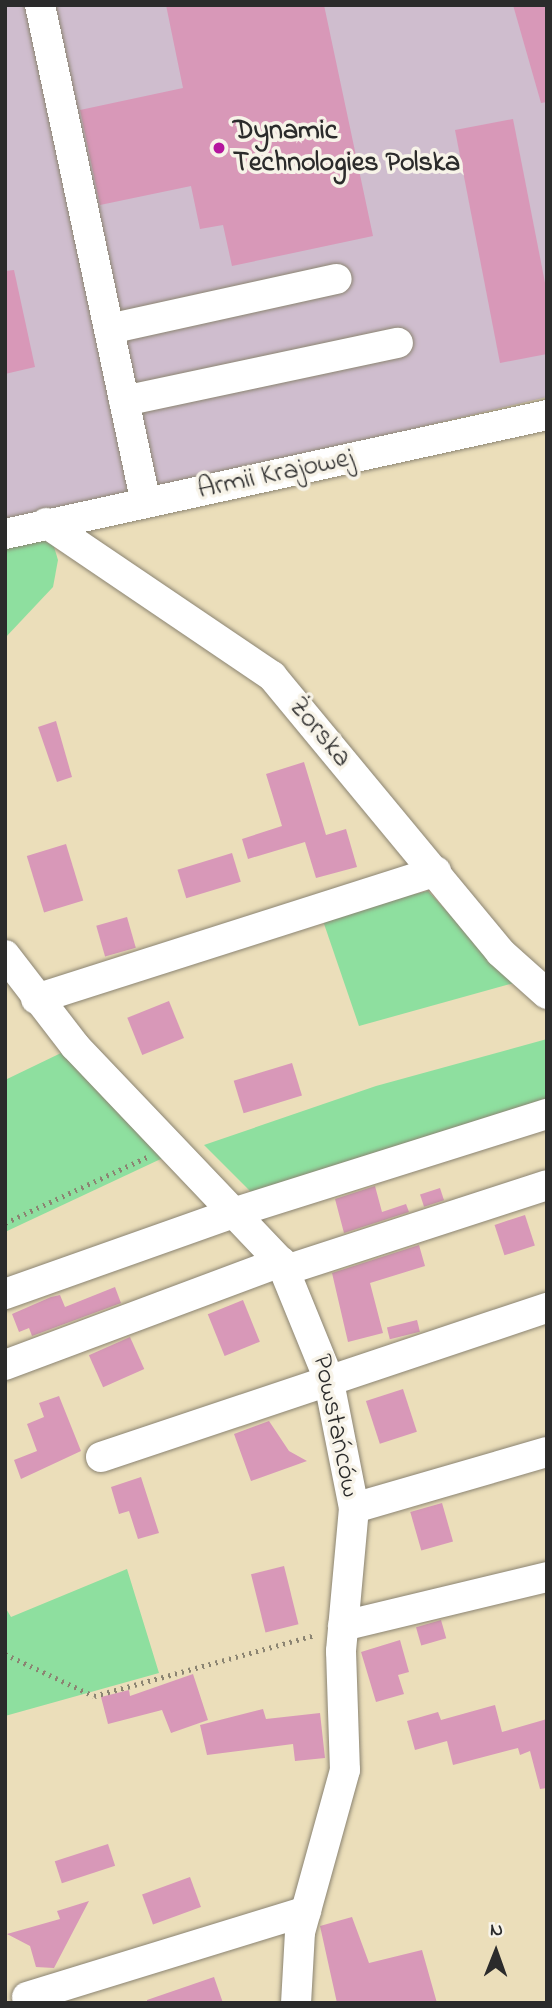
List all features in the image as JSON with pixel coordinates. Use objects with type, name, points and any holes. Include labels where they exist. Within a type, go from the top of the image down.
[{"type":"street","points":[[40,5],[145,499]]},
{"type":"street","points":[[108,329],[337,279]]},
{"type":"street","points":[[124,401],[398,343]]},
{"type":"street","name":"Armii Krajowej","points":[[5,534],[145,499],[547,415]]},
{"type":"street","name":"Żorska","points":[[46,523],[272,676],[500,951],[547,994]]},
{"type":"street","points":[[36,999],[436,872]]},
{"type":"street","name":"Powstańców","points":[[5,955],[36,999],[239,1210],[284,1266],[328,1377],[354,1508],[344,1626],[345,1770],[306,1911],[296,2003]]},
{"type":"street","points":[[5,1294],[239,1210],[547,1114]]},
{"type":"street","points":[[5,1364],[284,1266],[547,1185]]},
{"type":"street","points":[[101,1457],[328,1377],[547,1308]]},
{"type":"street","points":[[354,1508],[547,1452]]},
{"type":"street","points":[[344,1626],[547,1577]]},
{"type":"street","points":[[27,1997],[306,1911]]},
{"type":"path","points":[[5,1223],[173,1144]]},
{"type":"path","points":[[5,1654],[94,1696],[344,1626]]},
{"type":"shaded area","points":[[5,5],[547,5],[547,397],[5,527]]},
{"type":"green space","points":[[51,537],[58,560],[53,587],[5,638],[5,544]]},
{"type":"green space","points":[[428,891],[514,983],[359,1026],[321,915]]},
{"type":"green space","points":[[547,1039],[547,1104],[251,1192],[204,1145],[376,1086]]},
{"type":"green space","points":[[61,1053],[165,1157],[5,1232],[5,1080]]},
{"type":"green space","points":[[127,1569],[159,1673],[5,1716],[5,1607],[11,1617]]},
{"type":"building","name":"Dynamic Technologies Polska","points":[[166,5],[324,5],[373,236],[232,266],[223,225],[200,229],[191,186],[100,205],[80,110],[183,88]]},
{"type":"building","points":[[513,5],[547,5],[547,102],[541,103]]},
{"type":"building","points":[[513,119],[547,293],[547,354],[500,363],[455,130]]},
{"type":"building","points":[[14,270],[35,367],[5,374],[5,271]]},
{"type":"building","points":[[56,721],[72,777],[57,782],[38,727]]},
{"type":"building","points":[[304,762],[326,835],[346,829],[357,867],[316,878],[305,842],[248,859],[242,839],[282,826],[266,774]]},
{"type":"building","points":[[66,844],[83,900],[44,912],[27,856]]},
{"type":"building","points":[[232,853],[241,882],[186,898],[177,870]]},
{"type":"building","points":[[127,917],[136,948],[105,957],[96,926]]},
{"type":"building","points":[[169,1001],[184,1038],[142,1055],[127,1018]]},
{"type":"building","points":[[292,1063],[302,1096],[244,1113],[234,1081]]},
{"type":"building","points":[[375,1186],[382,1212],[406,1204],[409,1212],[344,1233],[335,1199]]},
{"type":"building","points":[[440,1188],[444,1200],[424,1207],[420,1194]]},
{"type":"building","points":[[525,1215],[535,1245],[504,1255],[495,1225]]},
{"type":"building","points":[[419,1245],[425,1266],[370,1283],[383,1333],[348,1342],[332,1273]]},
{"type":"building","points":[[115,1287],[121,1303],[32,1336],[29,1328],[19,1332],[12,1314],[60,1295],[65,1307]]},
{"type":"building","points":[[243,1300],[260,1342],[225,1356],[208,1314]]},
{"type":"building","points":[[417,1320],[420,1332],[390,1339],[387,1327]]},
{"type":"building","points":[[130,1337],[144,1369],[103,1387],[89,1355]]},
{"type":"building","points":[[403,1389],[417,1432],[380,1444],[366,1401]]},
{"type":"building","points":[[59,1396],[81,1451],[21,1479],[14,1460],[37,1451],[27,1424],[44,1417],[39,1403]]},
{"type":"building","points":[[269,1421],[289,1451],[307,1461],[251,1481],[234,1434]]},
{"type":"building","points":[[141,1477],[159,1533],[138,1539],[129,1511],[119,1514],[111,1487]]},
{"type":"building","points":[[442,1503],[453,1541],[421,1551],[410,1512]]},
{"type":"building","points":[[284,1566],[299,1624],[266,1632],[251,1574]]},
{"type":"building","points":[[441,1620],[446,1638],[421,1645],[416,1627]]},
{"type":"building","points":[[400,1640],[409,1672],[398,1675],[404,1694],[376,1702],[361,1652]]},
{"type":"building","points":[[193,1674],[208,1720],[171,1733],[162,1710],[108,1724],[101,1697],[129,1690],[130,1696]]},
{"type":"building","points":[[495,1705],[502,1732],[547,1719],[547,1788],[540,1789],[530,1751],[520,1755],[518,1748],[453,1765],[447,1741],[415,1750],[407,1721],[438,1712],[441,1720]]},
{"type":"building","points":[[263,1709],[266,1719],[320,1713],[325,1758],[295,1761],[293,1744],[207,1755],[200,1725]]},
{"type":"building","points":[[108,1844],[115,1866],[62,1883],[55,1861]]},
{"type":"building","points":[[190,1877],[201,1907],[153,1925],[142,1894]]},
{"type":"building","points":[[89,1901],[54,1968],[36,1967],[30,1946],[7,1934],[60,1919],[57,1911]]},
{"type":"building","points":[[352,1917],[369,1963],[422,1950],[437,2003],[337,2003],[320,1926]]},
{"type":"building","points":[[214,1977],[223,2003],[147,2003],[147,2000]]},
{"type":"place","name":"Dynamic Technologies Polska","points":[[219,148]]}]
